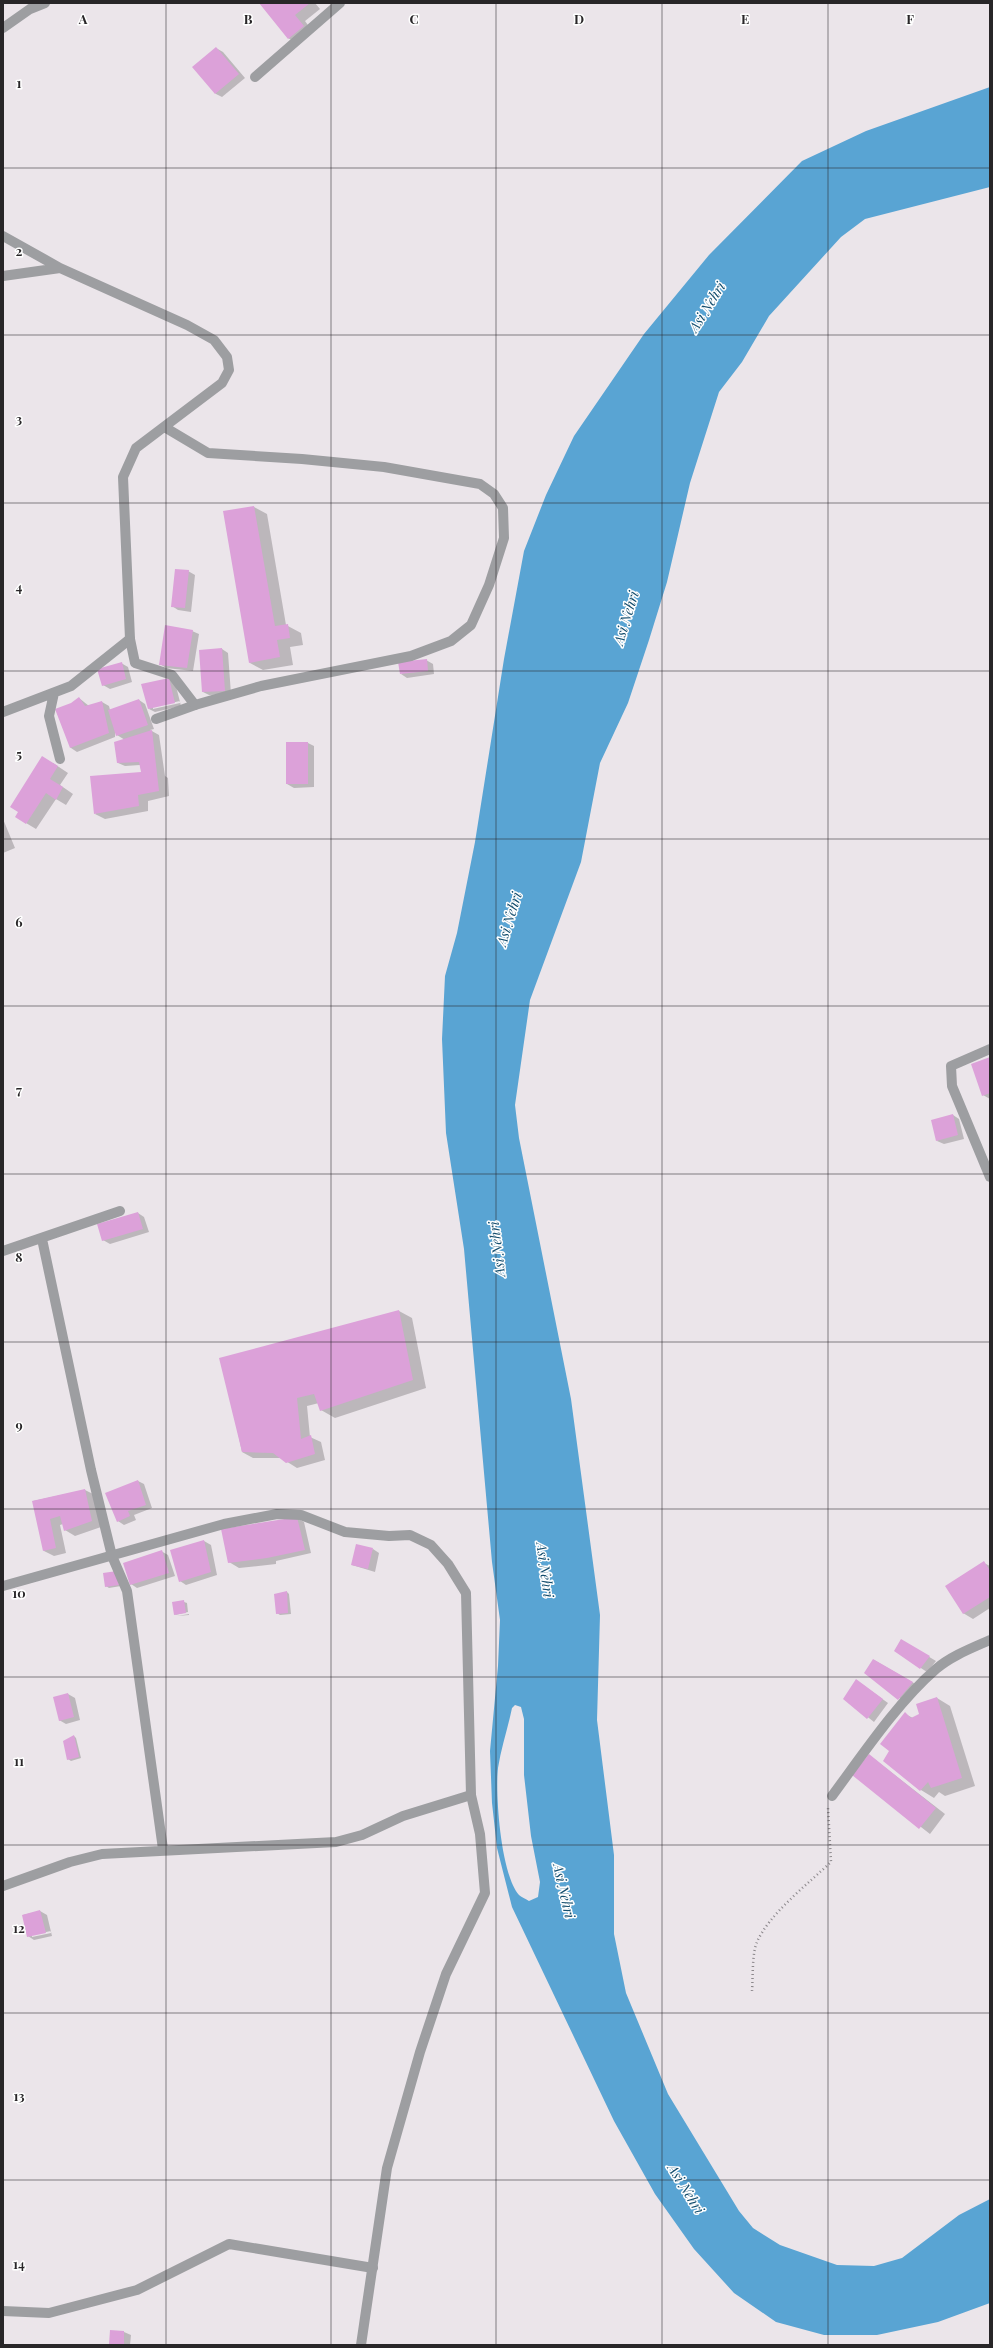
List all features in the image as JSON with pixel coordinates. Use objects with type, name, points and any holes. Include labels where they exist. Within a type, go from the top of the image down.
[{"type":"street","points":[[3,28],[30,9],[45,3]]},
{"type":"street","points":[[255,77],[340,3]]},
{"type":"street","points":[[3,236],[60,268],[187,325],[214,340],[227,357],[229,370],[222,383],[192,405],[166,428],[136,448],[123,477],[130,639],[135,662],[172,676],[195,705]]},
{"type":"street","points":[[3,276],[60,268]]},
{"type":"street","points":[[156,719],[195,705],[261,686],[411,656],[451,641],[471,625],[489,585],[504,538],[504,508],[494,494],[480,484],[384,468],[302,459],[208,453],[166,428]]},
{"type":"street","points":[[3,712],[71,686],[130,639]]},
{"type":"street","points":[[54,693],[49,716],[60,759]]},
{"type":"street","points":[[990,1049],[951,1066],[952,1086],[990,1177]]},
{"type":"street","points":[[3,1250],[42,1239],[120,1211]]},
{"type":"street","points":[[42,1239],[91,1470],[112,1556],[127,1591],[163,1849]]},
{"type":"street","points":[[3,1586],[224,1524],[277,1514],[301,1515],[345,1532],[389,1536],[410,1535],[431,1545],[448,1564],[466,1593],[471,1795],[480,1834],[485,1893],[446,1974],[420,2052],[387,2168],[361,2345]]},
{"type":"street","points":[[832,1796],[891,1718],[936,1668],[963,1652],[990,1640]]},
{"type":"street","points":[[3,1886],[70,1862],[102,1854],[163,1849],[336,1842],[362,1834],[403,1816],[471,1795]]},
{"type":"street","points":[[3,2311],[49,2313],[137,2290],[229,2244],[373,2268]]},
{"type":"path","points":[[752,1991],[757,1942],[767,1925],[831,1862],[826,1812],[832,1796]]},
{"type":"water","name":"Asi Nehri","points":[[990,87],[990,187],[865,219],[841,237],[769,316],[742,362],[719,392],[690,483],[667,582],[649,640],[628,703],[600,763],[581,862],[530,1000],[515,1105],[519,1138],[571,1399],[600,1615],[597,1720],[614,1855],[614,1934],[626,1993],[668,2094],[739,2211],[753,2228],[780,2245],[837,2265],[874,2266],[902,2258],[959,2215],[990,2199],[990,2303],[938,2322],[877,2335],[824,2335],[776,2322],[734,2293],[694,2249],[655,2194],[614,2121],[512,1907],[497,1848],[492,1803],[490,1751],[498,1666],[500,1620],[492,1562],[464,1249],[446,1133],[442,1039],[445,976],[457,933],[475,842],[504,659],[524,551],[546,495],[574,436],[644,334],[709,255],[802,161],[866,131]],"holes":[[[515,1705],[521,1707],[524,1719],[524,1775],[531,1836],[540,1882],[538,1897],[529,1901],[519,1895],[513,1885],[508,1871],[501,1834],[497,1796],[498,1768],[512,1708]]]},
{"type":"building","points":[[259,3],[310,3],[295,15],[304,26],[288,39]]},
{"type":"building","points":[[216,47],[239,74],[215,94],[192,67]]},
{"type":"building","points":[[254,506],[275,626],[288,624],[290,638],[277,640],[280,657],[249,663],[223,511]]},
{"type":"building","points":[[175,569],[189,570],[185,608],[171,607]]},
{"type":"building","points":[[165,625],[193,630],[187,668],[159,665]]},
{"type":"building","points":[[222,648],[225,691],[202,692],[199,650]]},
{"type":"building","points":[[427,659],[428,671],[400,674],[398,662]]},
{"type":"building","points":[[122,662],[126,679],[102,686],[97,669]]},
{"type":"building","points":[[169,678],[175,703],[148,709],[141,684]]},
{"type":"building","points":[[79,697],[85,706],[102,701],[109,733],[70,748],[55,709],[71,703]]},
{"type":"building","points":[[139,699],[148,725],[116,736],[108,710]]},
{"type":"building","points":[[152,730],[159,791],[138,795],[139,806],[94,814],[90,776],[141,772],[139,762],[117,763],[114,742]]},
{"type":"building","points":[[286,742],[308,742],[308,784],[286,784]]},
{"type":"building","points":[[42,756],[58,766],[50,779],[63,787],[56,800],[46,793],[26,824],[15,817],[18,812],[10,807]]},
{"type":"building","points":[[990,1057],[990,1093],[982,1096],[971,1064]]},
{"type":"building","points":[[953,1114],[958,1135],[936,1141],[931,1120]]},
{"type":"building","points":[[138,1212],[143,1229],[102,1241],[97,1224]]},
{"type":"building","points":[[399,1310],[413,1380],[320,1411],[314,1394],[297,1398],[301,1439],[311,1435],[315,1454],[286,1463],[273,1453],[242,1452],[219,1358]]},
{"type":"building","points":[[138,1480],[146,1505],[128,1511],[130,1516],[117,1522],[105,1493]]},
{"type":"building","points":[[85,1489],[92,1521],[64,1531],[60,1516],[50,1519],[56,1548],[43,1551],[32,1501]]},
{"type":"building","points":[[297,1517],[305,1550],[267,1558],[228,1563],[221,1529]]},
{"type":"building","points":[[204,1540],[211,1572],[179,1582],[170,1550]]},
{"type":"building","points":[[356,1544],[373,1548],[368,1569],[351,1565]]},
{"type":"building","points":[[162,1550],[169,1573],[130,1585],[123,1563]]},
{"type":"building","points":[[984,1561],[990,1571],[990,1597],[963,1614],[945,1586]]},
{"type":"building","points":[[117,1571],[119,1585],[105,1587],[103,1573]]},
{"type":"building","points":[[287,1591],[288,1613],[276,1614],[274,1594]]},
{"type":"building","points":[[184,1600],[186,1613],[174,1615],[172,1602]]},
{"type":"building","points":[[901,1639],[930,1656],[920,1669],[894,1651]]},
{"type":"building","points":[[873,1659],[913,1682],[898,1700],[864,1673]]},
{"type":"building","points":[[856,1679],[883,1699],[867,1719],[843,1699]]},
{"type":"building","points":[[68,1693],[74,1717],[59,1721],[53,1697]]},
{"type":"building","points":[[937,1697],[962,1778],[931,1788],[928,1782],[920,1791],[883,1761],[889,1751],[880,1744],[905,1712],[911,1718],[919,1714],[916,1704]]},
{"type":"building","points":[[74,1735],[79,1757],[67,1760],[63,1741]]},
{"type":"building","points":[[869,1754],[936,1808],[919,1829],[852,1775]]},
{"type":"building","points":[[40,1910],[46,1933],[27,1937],[22,1915]]},
{"type":"building","points":[[110,2330],[124,2331],[124,2345],[109,2345]]}]
